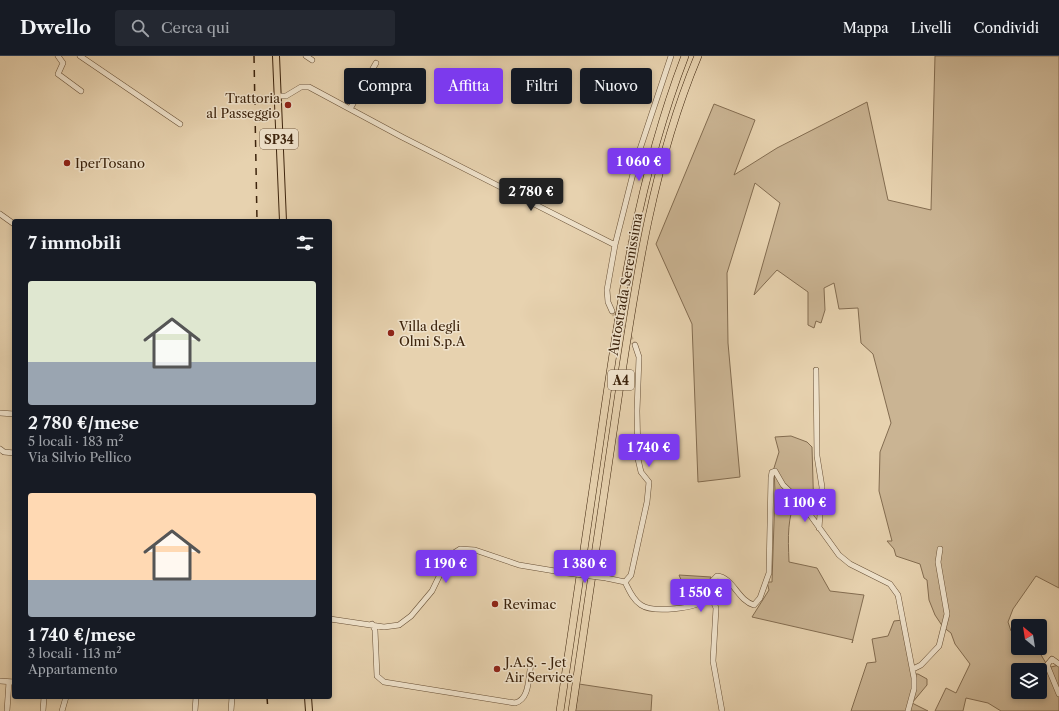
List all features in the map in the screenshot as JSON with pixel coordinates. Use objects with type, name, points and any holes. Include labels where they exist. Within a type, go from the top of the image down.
[{"type":"highway","name":"Autostrada Serenissima","points":[[560,711],[626,270],[648,170],[667,106],[685,56]]},
{"type":"highway","name":"Autostrada Serenissima","points":[[572,711],[642,246],[667,147],[698,56]]},
{"type":"main road","name":"SP34","points":[[276,56],[283,219]]},
{"type":"main road","points":[[308,699],[309,711]]},
{"type":"street","points":[[58,56],[63,63],[58,74],[81,91]]},
{"type":"street","points":[[80,56],[180,124]]},
{"type":"street","points":[[306,56],[312,60]]},
{"type":"street","points":[[612,311],[608,302],[607,290],[615,245],[637,158],[671,56]]},
{"type":"street","points":[[350,109],[376,63]]},
{"type":"street","points":[[277,96],[286,96],[301,87],[309,87],[615,245]]},
{"type":"street","points":[[0,214],[12,223]]},
{"type":"street","points":[[626,582],[631,575],[647,502],[649,482],[641,472],[638,459],[637,411],[639,357],[634,345]]},
{"type":"street","points":[[816,370],[817,456],[822,487],[819,528]]},
{"type":"street","points":[[0,412],[12,414]]},
{"type":"street","points":[[0,449],[4,452],[12,453]]},
{"type":"street","points":[[626,582],[635,600],[648,608],[660,610],[697,605],[706,599],[711,582],[717,576],[725,578],[743,599],[754,605],[760,598],[769,573],[768,534],[773,471],[775,471],[783,484],[800,501],[842,559],[882,579],[894,589],[901,605],[913,669],[914,684],[908,711]]},
{"type":"street","points":[[332,619],[391,627],[405,622],[432,591],[449,556],[460,549],[475,550],[519,565],[626,582]]},
{"type":"street","points":[[913,669],[921,666],[936,650],[947,614],[938,562],[940,549]]},
{"type":"street","points":[[706,599],[714,603],[716,608],[713,661],[722,711]]},
{"type":"street","points":[[371,624],[375,630],[378,676],[384,682],[515,703],[520,702],[525,696],[531,664]]},
{"type":"street","points":[[1059,664],[1052,659],[1047,664],[1059,694]]},
{"type":"street","points":[[0,681],[11,682],[7,711]]},
{"type":"street","points":[[43,711],[44,699]]},
{"type":"street","points":[[62,711],[65,699]]},
{"type":"street","points":[[196,699],[196,711]]},
{"type":"street","points":[[231,711],[232,699]]},
{"type":"shaded area","points":[[935,56],[1059,56],[1059,588],[1036,576],[1013,609],[1008,622],[1011,631],[1011,655],[1041,655],[1046,663],[1011,663],[1011,699],[1047,699],[1047,665],[1051,667],[1059,665],[1059,711],[1001,711],[988,703],[966,698],[963,711],[935,711],[946,688],[956,693],[970,664],[955,644],[951,633],[943,627],[935,615],[929,600],[927,580],[924,578],[920,564],[896,556],[894,549],[887,541],[892,541],[879,491],[880,452],[891,423],[873,354],[861,343],[858,308],[839,309],[834,283],[824,288],[825,310],[821,323],[816,321],[814,328],[808,325],[808,292],[777,270],[754,295],[780,203],[755,183],[727,273],[728,343],[740,477],[698,482],[692,324],[656,244],[714,104],[755,120],[734,175],[777,148],[867,102],[888,200],[931,210]]},
{"type":"shaded area","points":[[791,436],[807,442],[812,447],[814,515],[807,504],[797,495],[791,512],[789,528],[789,562],[817,568],[830,591],[864,595],[853,640],[752,617],[769,590],[767,582],[772,582],[775,492],[774,468],[779,452],[775,437]]},
{"type":"shaded area","points":[[679,575],[711,577],[700,599],[684,587]]},
{"type":"shaded area","points":[[903,620],[914,674],[918,674],[927,679],[927,685],[912,703],[928,711],[851,711],[867,663],[876,662],[872,639],[888,636],[894,621]]},
{"type":"shaded area","points":[[579,684],[652,695],[651,711],[575,711]]},
{"type":"tunnel","points":[[612,311],[635,345]]},
{"type":"railway","points":[[254,56],[257,219]]},
{"type":"railway","points":[[267,699],[268,711]]},
{"type":"place","name":"Trattoria al Passeggio","points":[[288,105]]},
{"type":"place","name":"IperTosano","points":[[67,163]]},
{"type":"place","name":"Villa degli Olmi S.p.A","points":[[391,333]]},
{"type":"place","name":"Revimac","points":[[495,604]]},
{"type":"place","name":"J.A.S. - Jet Air Service","points":[[497,669]]}]
